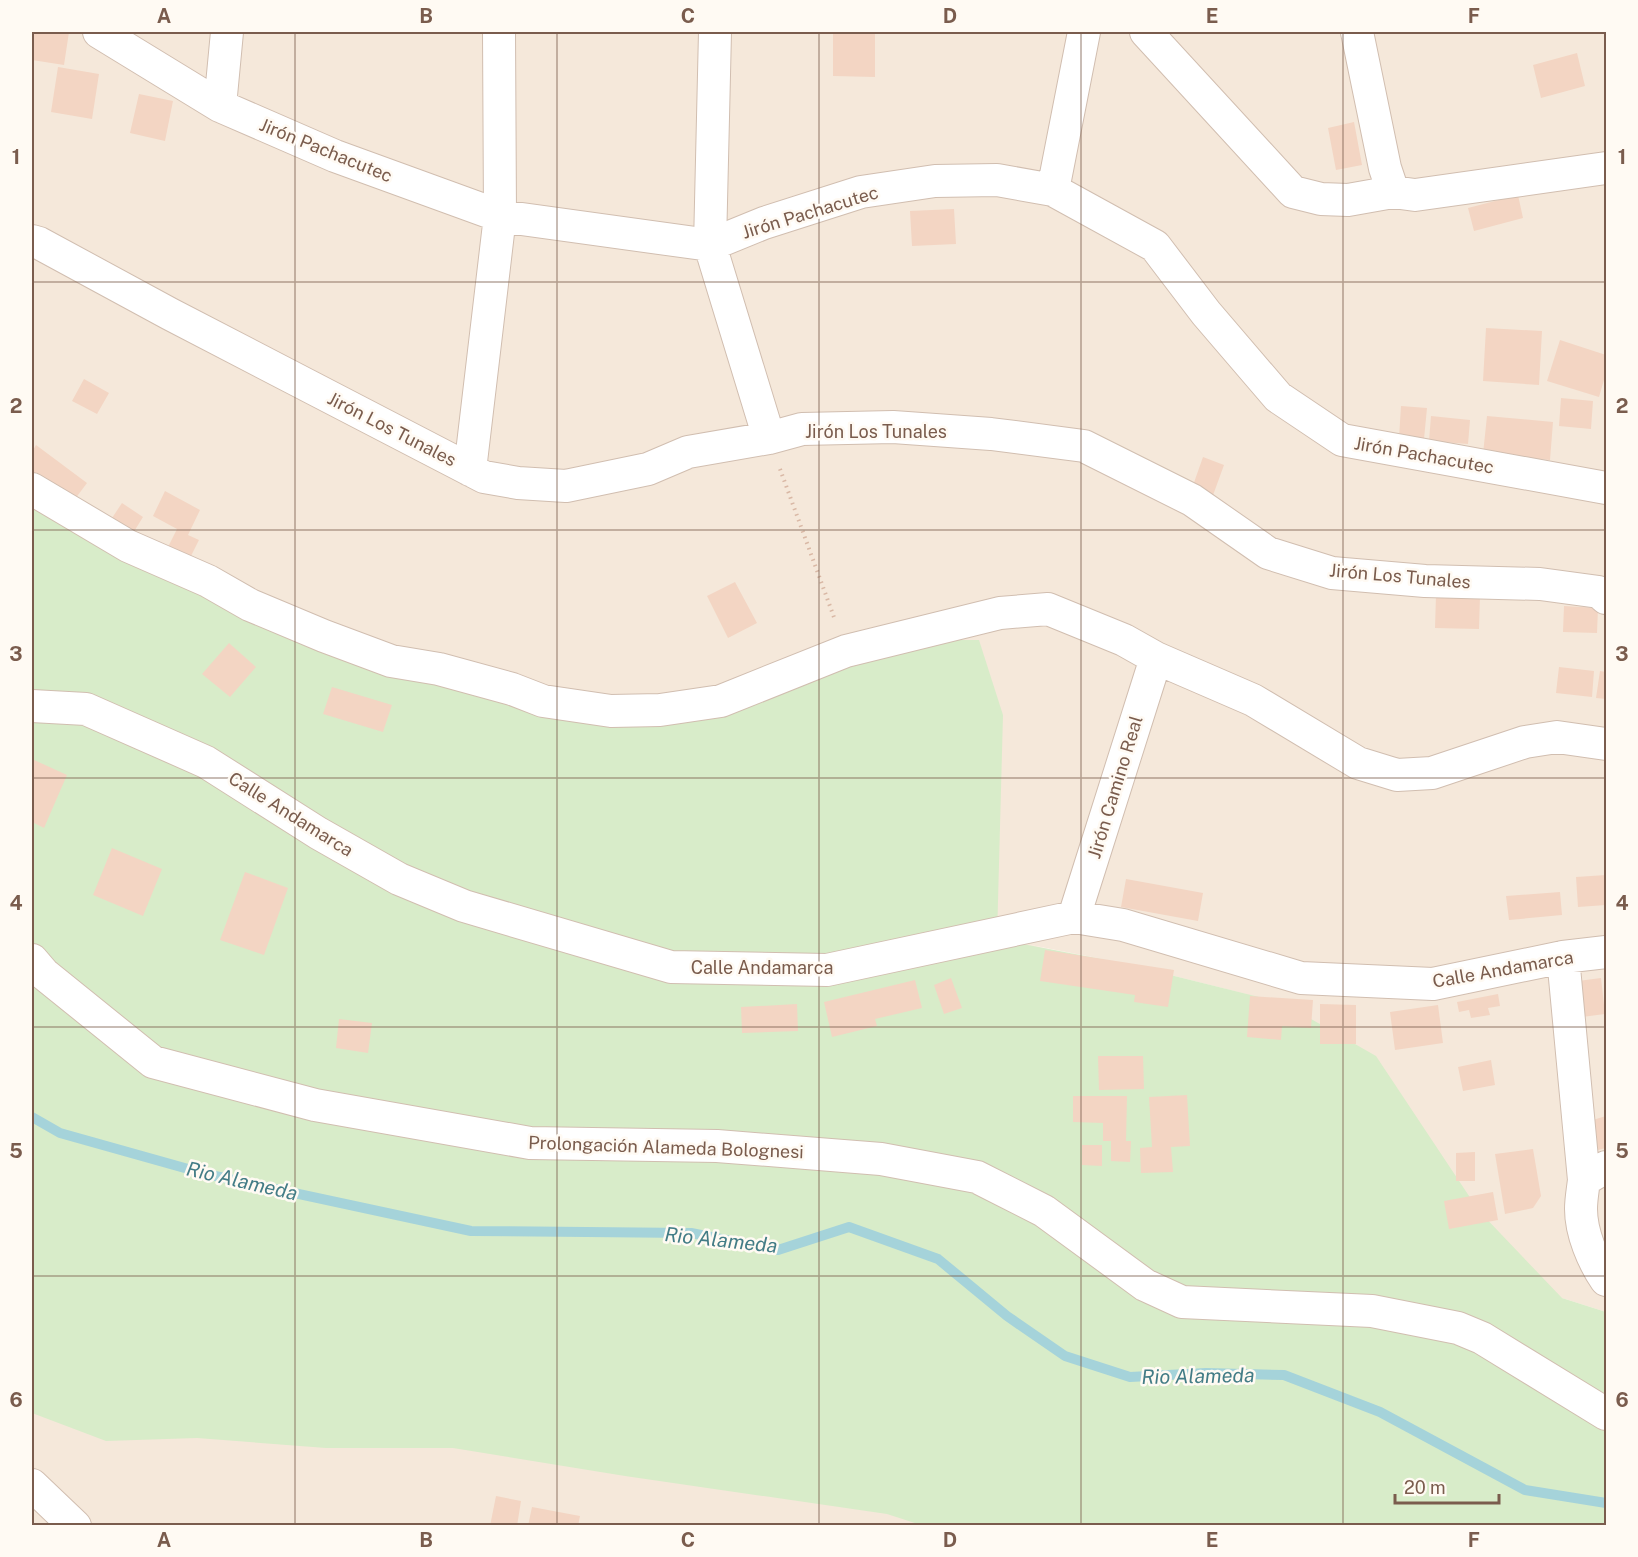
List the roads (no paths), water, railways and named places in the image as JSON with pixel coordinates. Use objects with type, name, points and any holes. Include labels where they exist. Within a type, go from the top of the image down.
[{"type":"street","name":"Jirón Pachacutec","points":[[99,32],[220,106],[335,156],[500,216],[710,245],[764,223],[861,192],[935,181],[997,180],[1053,190],[1155,246],[1206,313],[1278,397],[1342,440],[1606,488]]},
{"type":"street","points":[[220,106],[227,32]]},
{"type":"street","points":[[470,470],[500,216],[499,32]]},
{"type":"street","points":[[715,32],[710,245],[769,438]]},
{"type":"street","points":[[1053,190],[1084,32]]},
{"type":"street","points":[[1146,32],[1293,192],[1321,199],[1348,200],[1393,192],[1415,195],[1606,168]]},
{"type":"street","points":[[1357,32],[1385,168],[1393,192]]},
{"type":"street","name":"Jirón Los Tunales","points":[[32,241],[484,477],[518,483],[566,486],[648,469],[688,452],[769,438],[802,429],[894,427],[991,434],[1084,446],[1192,500],[1268,553],[1332,573],[1425,581],[1540,584],[1599,592],[1606,597]]},
{"type":"street","points":[[32,489],[128,546],[208,581],[250,605],[324,636],[391,662],[439,669],[512,689],[543,701],[611,711],[660,710],[721,701],[846,651],[1000,613],[1048,609],[1124,640],[1156,658],[1196,673],[1253,700],[1358,763],[1397,775],[1432,772],[1525,742],[1557,737],[1606,744]]},
{"type":"street","name":"Jirón Camino Real","points":[[1074,917],[1156,658]]},
{"type":"street","name":"Calle Andamarca","points":[[32,706],[86,709],[206,762],[318,833],[389,873],[464,906],[671,967],[827,969],[1074,917],[1123,925],[1301,978],[1434,984],[1563,957],[1606,952]]},
{"type":"street","points":[[1563,957],[1595,1173],[1581,1210],[1586,1240],[1606,1280]]},
{"type":"street","name":"Prolongación Alameda Bolognesi","points":[[32,960],[44,974],[153,1062],[315,1105],[530,1143],[717,1146],[881,1159],[976,1177],[1044,1211],[1145,1286],[1182,1302],[1372,1311],[1458,1328],[1482,1338],[1606,1414]]},
{"type":"street","points":[[32,1485],[75,1526]]},
{"type":"waterway","name":"Rio Alameda","points":[[32,1117],[60,1133],[206,1174],[471,1231],[691,1233],[778,1250],[849,1227],[938,1259],[1007,1316],[1065,1356],[1130,1377],[1206,1373],[1284,1375],[1380,1412],[1525,1490],[1606,1503]]}]
